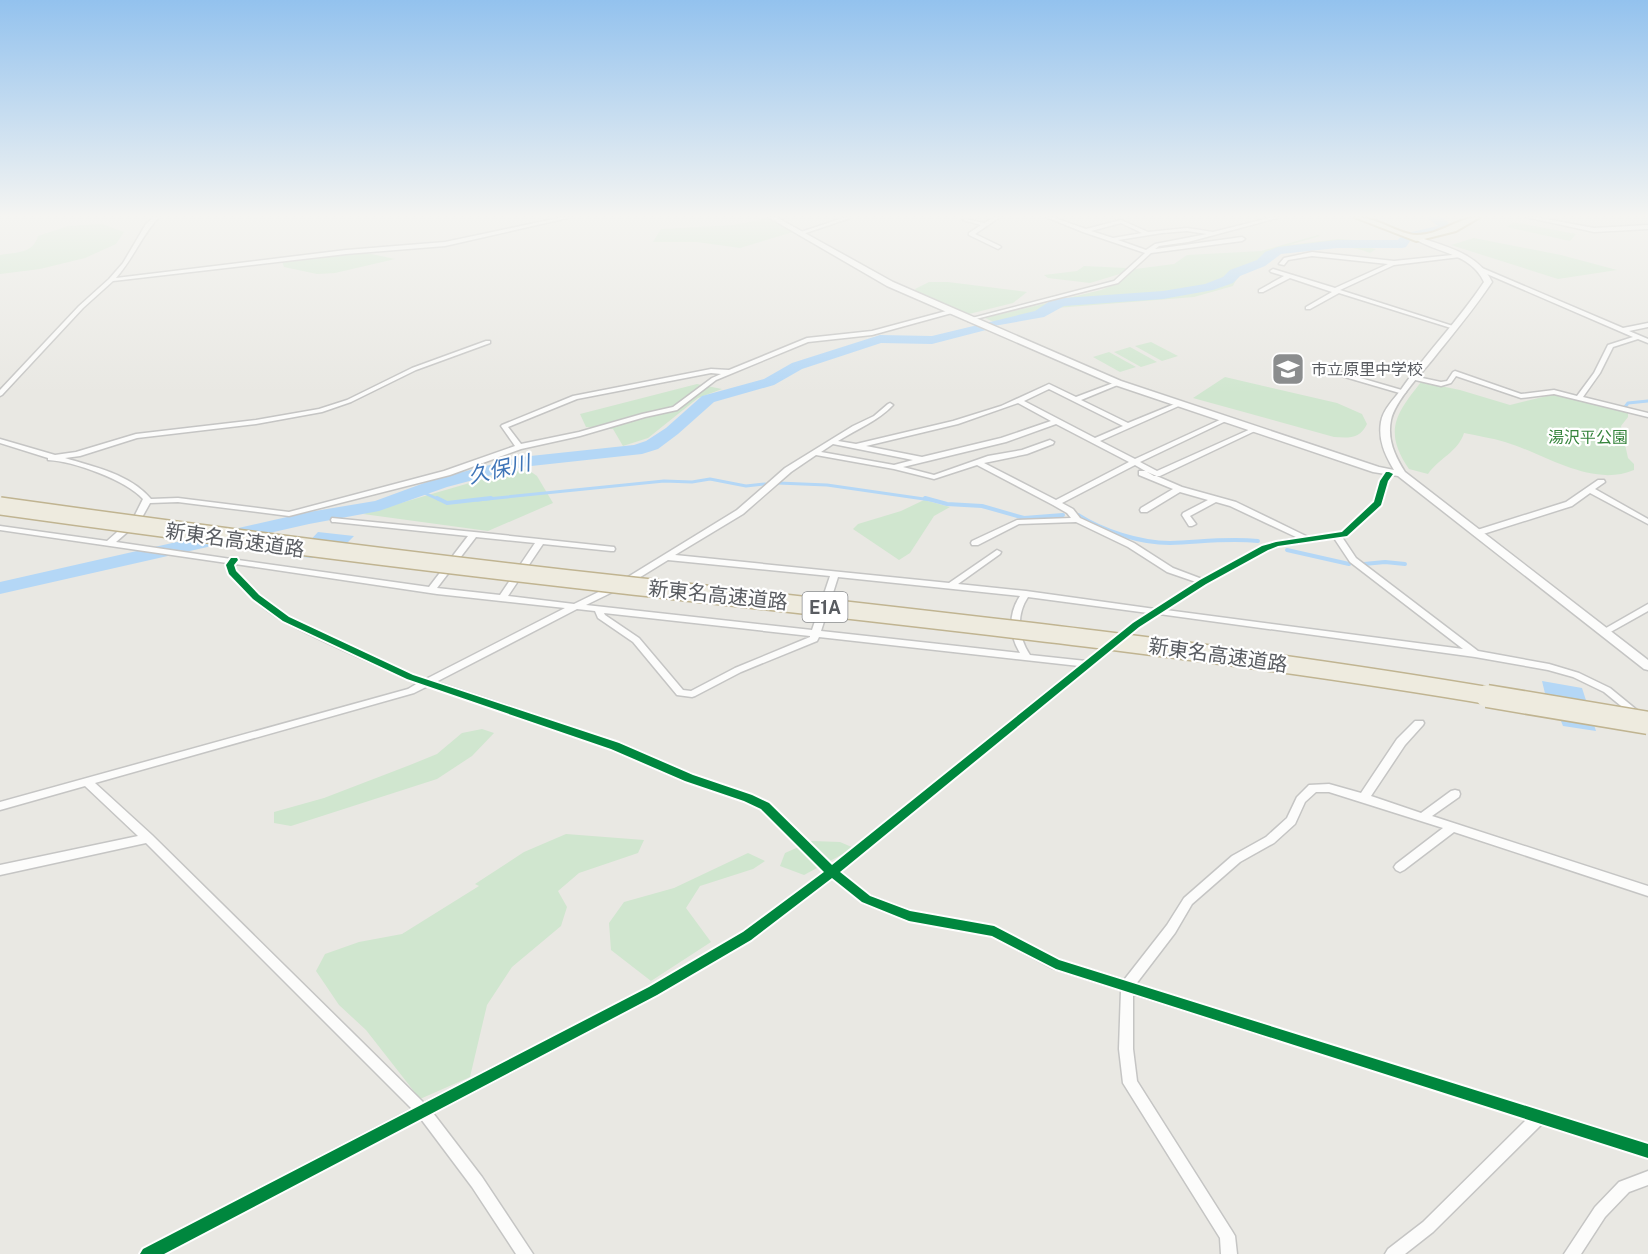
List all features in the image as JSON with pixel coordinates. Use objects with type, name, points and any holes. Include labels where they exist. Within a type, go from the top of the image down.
[{"type":"highway","name":"新東名高速道路","points":[[0,495],[279,535],[478,560],[1046,620],[1230,644],[1395,668],[1648,710]]},
{"type":"highway","name":"新東名高速道路","points":[[0,506],[290,548],[1116,641],[1396,680],[1648,723]]},
{"type":"street","points":[[0,394],[81,307],[115,276]]},
{"type":"street","points":[[111,280],[149,276]]},
{"type":"street","points":[[875,276],[950,312],[1118,383],[1389,474],[1401,474]]},
{"type":"street","points":[[970,320],[1116,282],[1126,276]]},
{"type":"street","points":[[1261,291],[1289,276],[1454,327]]},
{"type":"street","points":[[1308,308],[1369,276]]},
{"type":"street","points":[[1485,276],[1488,282],[1485,287],[1402,392],[1389,412],[1385,440],[1392,459],[1401,474],[1648,666]]},
{"type":"street","points":[[1495,276],[1648,341]]},
{"type":"street","points":[[147,501],[178,500],[289,514],[447,473],[519,447],[675,409],[714,379],[727,372],[807,340],[872,333],[950,312]]},
{"type":"street","points":[[1622,330],[1648,325]]},
{"type":"street","points":[[1579,398],[1597,374],[1610,346],[1638,337]]},
{"type":"street","points":[[51,458],[77,454],[136,436],[256,422],[320,411],[349,401],[414,369],[488,342]]},
{"type":"street","points":[[519,447],[504,426],[564,400],[711,371],[727,372]]},
{"type":"street","points":[[1413,378],[1441,384],[1449,382],[1455,373],[1521,396],[1554,392],[1648,415]]},
{"type":"street","points":[[1340,374],[1402,392]]},
{"type":"street","points":[[1075,400],[1118,383]]},
{"type":"street","points":[[857,446],[978,417],[1022,402],[1049,386],[1128,426]]},
{"type":"street","points":[[1022,402],[1094,441],[1153,479],[1233,504],[1308,540]]},
{"type":"street","points":[[1094,441],[1179,404]]},
{"type":"street","points":[[0,806],[360,707],[429,683],[626,582],[740,512],[778,477],[855,427],[876,417],[890,405]]},
{"type":"street","points":[[1056,503],[1226,419]]},
{"type":"street","points":[[894,467],[1003,440],[1057,421]]},
{"type":"street","points":[[1132,464],[1157,474],[1255,429]]},
{"type":"street","points":[[0,441],[51,458],[95,469],[128,482],[144,493],[147,501],[135,523],[110,543]]},
{"type":"street","points":[[833,442],[922,459]]},
{"type":"street","points":[[814,453],[894,467],[934,477],[991,458],[1024,452],[1050,442]]},
{"type":"street","points":[[978,463],[1056,503],[1070,511],[1077,520],[1105,535],[1131,545],[1170,570],[1203,582]]},
{"type":"street","points":[[148,1254],[652,991],[747,936],[832,872],[1136,624],[1203,582],[1265,548],[1276,544],[1344,534],[1378,503],[1384,481],[1389,474]]},
{"type":"street","points":[[1477,533],[1569,504],[1601,482]]},
{"type":"street","points":[[1144,510],[1179,489]]},
{"type":"street","points":[[1591,490],[1648,522]]},
{"type":"street","points":[[1192,524],[1186,515],[1215,499]]},
{"type":"street","points":[[335,520],[611,549]]},
{"type":"street","points":[[975,543],[1017,522],[1077,520]]},
{"type":"street","points":[[0,528],[502,599],[1087,664]]},
{"type":"street","points":[[431,590],[474,534]]},
{"type":"street","points":[[1337,536],[1353,560],[1475,654]]},
{"type":"street","points":[[502,599],[540,542]]},
{"type":"street","points":[[952,585],[997,552]]},
{"type":"street","points":[[668,556],[1026,594],[1475,654],[1541,665],[1576,675],[1607,690],[1648,723]]},
{"type":"street","points":[[234,560],[230,566],[232,572],[256,597],[286,619],[410,678],[615,746],[689,778],[765,806],[832,872],[866,899],[909,916],[994,931],[1056,964],[1648,1151]]},
{"type":"street","points":[[599,609],[601,616],[636,640],[651,655],[680,693],[692,694],[738,670],[814,639],[818,633],[836,574]]},
{"type":"street","points":[[1026,594],[1018,604],[1016,631],[1018,644],[1028,657]]},
{"type":"street","points":[[1604,632],[1648,607]]},
{"type":"street","points":[[1364,798],[1401,742],[1419,723]]},
{"type":"street","points":[[88,783],[148,838],[422,1110],[477,1182],[525,1254]]},
{"type":"street","points":[[1229,1254],[1227,1236],[1130,1083],[1126,1049],[1127,986],[1171,929],[1188,901],[1236,859],[1270,840],[1291,821],[1301,800],[1313,788],[1329,788],[1364,798],[1648,891]]},
{"type":"street","points":[[1423,817],[1455,794]]},
{"type":"street","points":[[1400,867],[1453,826]]},
{"type":"street","points":[[0,870],[148,838]]},
{"type":"street","points":[[1392,1254],[1428,1227],[1539,1117]]},
{"type":"street","points":[[1572,1254],[1600,1212],[1624,1187],[1648,1178]]},
{"type":"green space","points":[[1045,276],[1115,276],[1090,283],[1048,278]]},
{"type":"green space","points":[[1127,276],[1241,276],[1233,286],[1194,297],[1056,308],[1040,315],[998,324],[985,318],[1101,290],[1118,283]]},
{"type":"green space","points":[[1547,276],[1581,276],[1558,279]]},
{"type":"green space","points":[[929,282],[948,282],[1027,292],[1013,303],[969,314],[918,296],[915,289]]},
{"type":"green space","points":[[1151,342],[1178,356],[1162,361],[1135,346]]},
{"type":"green space","points":[[1130,347],[1157,362],[1141,367],[1114,352]]},
{"type":"green space","points":[[1109,352],[1136,367],[1120,372],[1093,357]]},
{"type":"green space","points":[[1225,377],[1337,403],[1362,414],[1367,424],[1357,435],[1334,437],[1193,398]]},
{"type":"green space","name":"湯沢平公園","points":[[1421,382],[1460,390],[1510,405],[1555,394],[1622,410],[1628,413],[1628,417],[1621,426],[1628,458],[1634,464],[1634,470],[1602,475],[1585,472],[1505,442],[1464,433],[1453,450],[1428,474],[1409,469],[1396,444],[1396,423],[1405,404]]},
{"type":"green space","points":[[697,384],[722,389],[698,398],[648,438],[623,446],[613,429],[586,427],[580,414]]},
{"type":"green space","points":[[527,469],[537,476],[553,503],[488,531],[363,514],[497,475]]},
{"type":"green space","points":[[924,500],[950,507],[934,516],[910,553],[899,560],[853,529],[858,524],[901,511]]},
{"type":"green space","points":[[482,729],[494,733],[472,756],[437,779],[291,826],[274,823],[274,812],[324,798],[410,765],[437,754],[462,733]]},
{"type":"green space","points":[[566,834],[644,840],[638,853],[579,873],[558,891],[567,907],[561,926],[512,967],[487,1005],[470,1077],[420,1099],[366,1030],[339,1005],[316,971],[325,954],[359,942],[402,934],[479,886],[475,884],[524,852]]},
{"type":"green space","points":[[812,841],[840,842],[854,848],[804,875],[780,866],[785,853]]},
{"type":"green space","points":[[748,853],[765,861],[753,869],[700,886],[686,908],[711,942],[651,981],[611,950],[609,923],[624,902],[674,888]]},
{"type":"water","points":[[318,532],[354,536],[344,546],[325,544],[313,558],[258,553],[272,540],[306,545]]},
{"type":"water","points":[[1542,681],[1582,688],[1596,731],[1563,726],[1557,711],[1549,710]]},
{"type":"waterway","name":"久保川","points":[[991,324],[1039,314],[1055,304],[1064,302],[1163,295],[1208,287],[1228,280],[1232,276]]},
{"type":"waterway","name":"久保川","points":[[0,588],[309,518],[379,506],[441,483],[521,462],[636,450],[652,445],[672,431],[708,399],[769,382],[797,366],[880,339],[932,340],[981,327]]},
{"type":"waterway","points":[[1625,407],[1628,403],[1648,401]]},
{"type":"waterway","points":[[477,500],[664,481],[692,482],[710,479],[746,486],[765,484]]},
{"type":"waterway","points":[[778,483],[827,485],[931,500]]},
{"type":"waterway","points":[[420,491],[440,500]]},
{"type":"waterway","points":[[437,498],[447,503],[491,498]]},
{"type":"waterway","points":[[925,498],[947,504],[982,506],[1024,518],[1063,515]]},
{"type":"waterway","points":[[1078,515],[1110,531],[1146,541],[1170,543],[1258,541]]},
{"type":"waterway","points":[[1287,550],[1349,564]]},
{"type":"waterway","points":[[1364,564],[1385,562],[1405,564]]},
{"type":"cycle path","points":[[148,1254],[653,991],[747,936],[832,872],[1136,625],[1203,582],[1265,548],[1276,544],[1344,534],[1378,503],[1384,481],[1389,474]]},
{"type":"cycle path","points":[[234,560],[230,565],[232,572],[256,597],[286,619],[410,677],[615,746],[689,778],[765,806],[832,872],[866,899],[909,916],[994,931],[1056,964],[1648,1151]]},
{"type":"place","name":"市立原里中学校","points":[[1288,369]]}]
